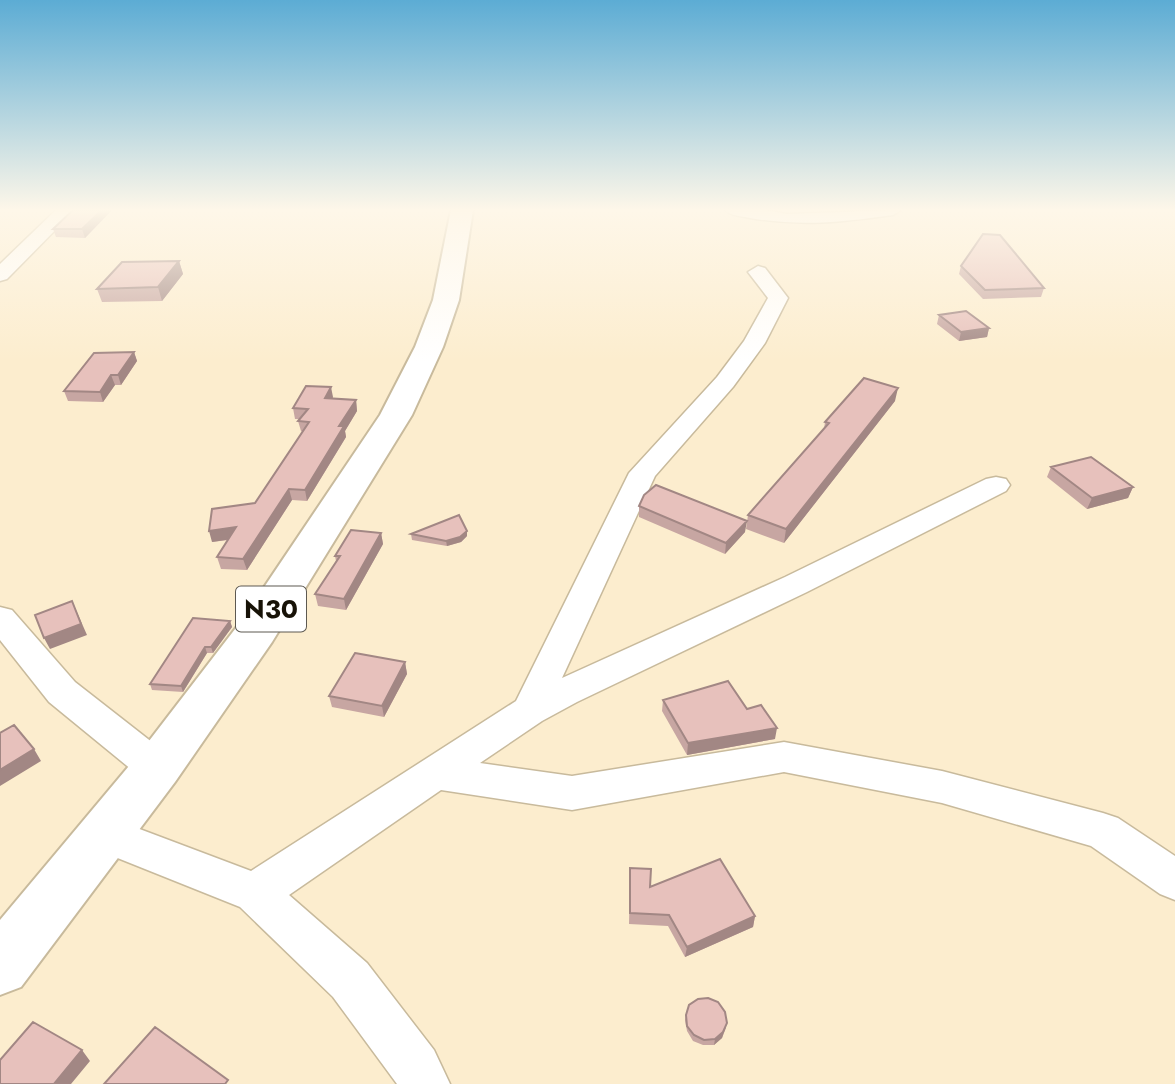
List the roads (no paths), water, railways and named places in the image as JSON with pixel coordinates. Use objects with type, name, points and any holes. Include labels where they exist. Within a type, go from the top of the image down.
[{"type":"main road","name":"N30","points":[[2,959],[157,768],[257,631],[396,415],[429,348],[446,300],[453,261]]},
{"type":"street","points":[[0,275],[14,261]]},
{"type":"street","points":[[529,711],[643,473],[725,382],[754,343],[778,298],[758,272]]},
{"type":"street","points":[[255,893],[529,711],[579,683],[673,643],[886,542],[996,485]]},
{"type":"street","points":[[0,618],[62,692],[157,768]]},
{"type":"street","points":[[436,773],[572,793],[784,757],[942,787],[1103,831],[1175,880]]},
{"type":"street","points":[[105,834],[255,893],[349,980],[416,1068],[424,1084]]}]
